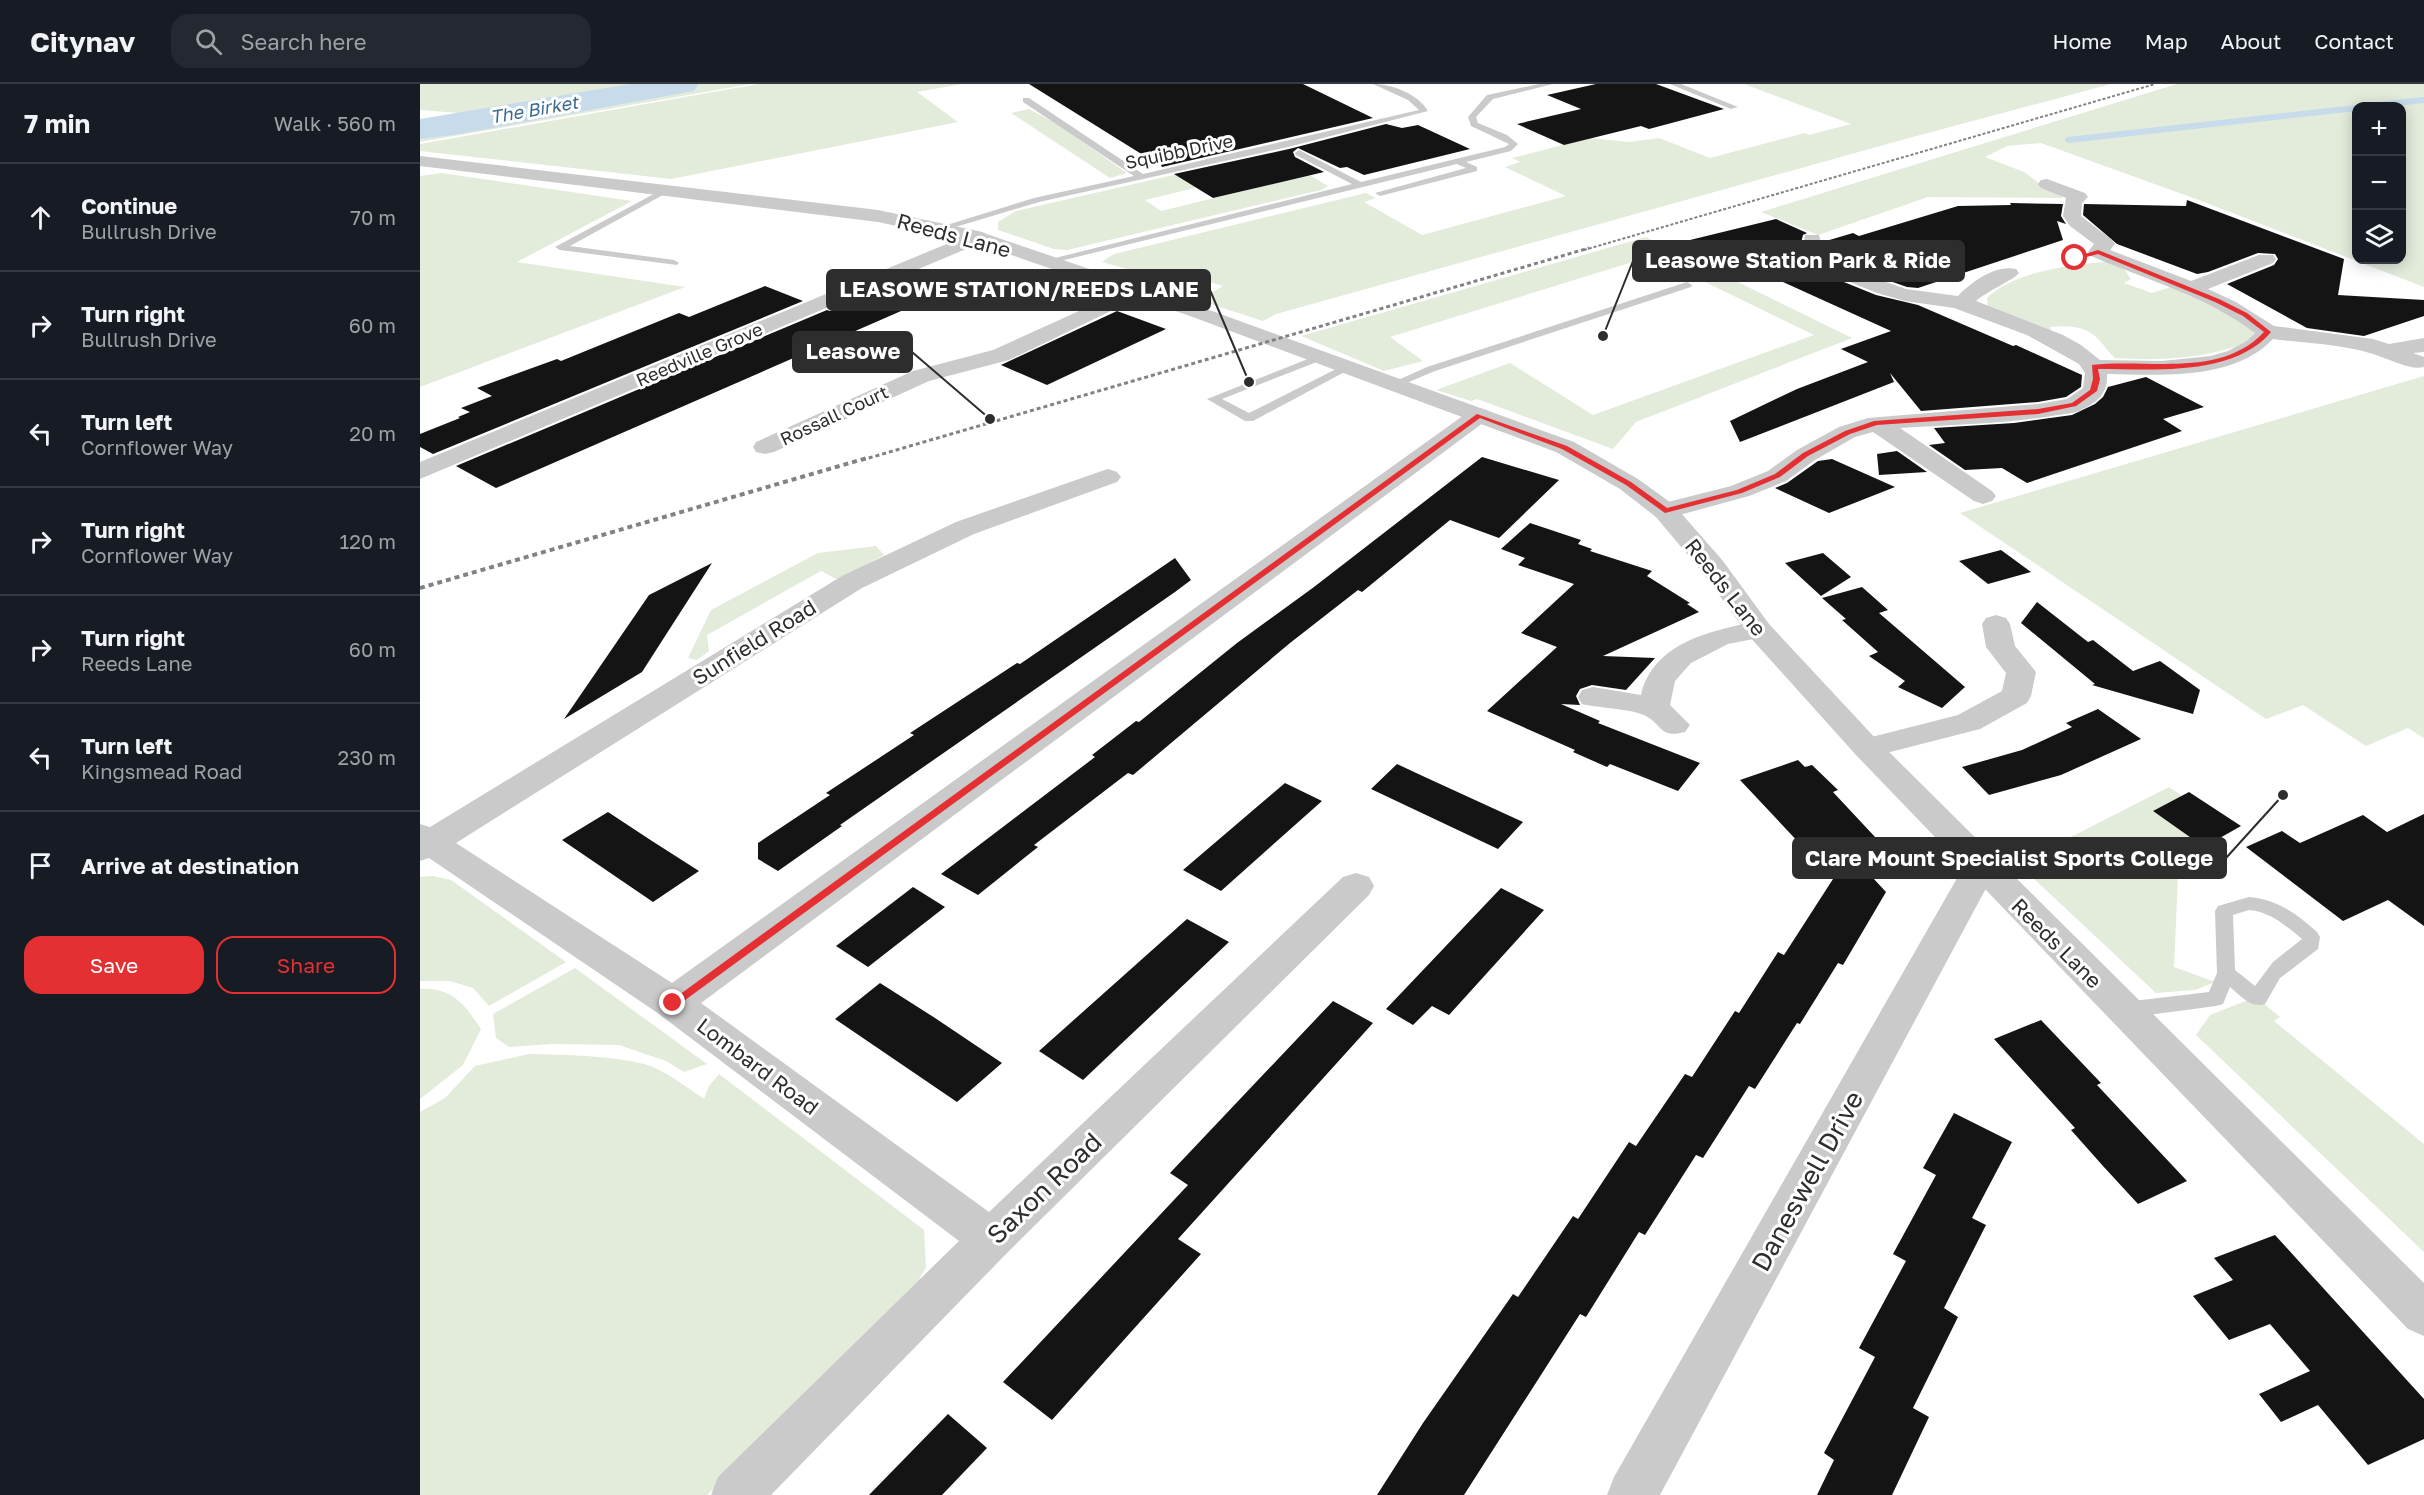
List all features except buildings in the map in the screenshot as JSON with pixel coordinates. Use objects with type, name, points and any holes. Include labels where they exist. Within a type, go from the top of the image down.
[{"type":"street","name":"Reeds Lane","points":[[420,161],[878,216],[942,228],[978,237],[1137,291],[1565,447],[1629,484],[1665,511],[1713,567],[1759,630],[1867,748],[2424,1314]]},
{"type":"street","points":[[2047,184],[2079,197]]},
{"type":"street","points":[[2100,193],[2079,197],[2073,201],[2072,216],[2075,221],[2100,237],[2105,244],[2091,254],[2189,289],[2245,314],[2268,332],[2420,354]]},
{"type":"street","name":"Reedville Grove","points":[[420,471],[978,237]]},
{"type":"street","points":[[1665,511],[1740,491],[1777,476],[1806,455],[1847,432],[1876,423],[2038,411],[2074,405],[2094,391],[2096,379],[2094,367],[2082,355],[2064,343],[1963,303],[1901,294],[1871,285],[1829,264],[1812,245],[1780,251]]},
{"type":"street","points":[[2189,289],[2266,259]]},
{"type":"street","points":[[1963,303],[1974,290],[1988,281],[2009,273]]},
{"type":"street","name":"Rossall Court","points":[[765,447],[921,376],[1001,355],[1137,291]]},
{"type":"street","points":[[2094,367],[2164,367],[2209,362],[2237,356],[2255,346],[2268,332]]},
{"type":"street","points":[[673,1003],[1479,415]]},
{"type":"street","points":[[1876,423],[1983,496]]},
{"type":"street","name":"Sunfield Road","points":[[423,843],[852,582],[965,528],[1108,477]]},
{"type":"street","points":[[1867,748],[1969,722],[2016,696],[2021,672],[2001,647],[1996,624]]},
{"type":"street","points":[[1593,697],[1664,716],[1660,679],[1681,657],[1720,637],[1759,630]]},
{"type":"street","name":"Lombard Road","points":[[423,843],[673,1003],[991,1239]]},
{"type":"street","name":"Daneswell Drive","points":[[1632,1495],[1981,866]]},
{"type":"street","name":"Saxon Road","points":[[736,1495],[991,1239],[1356,886]]},
{"type":"lane","name":"Squibb Drive","points":[[942,228],[1037,200],[1424,111],[1422,105],[1416,101],[1377,84]]},
{"type":"lane","points":[[1048,261],[1508,149],[1514,144],[1474,124],[1472,117],[1490,97],[1549,84]]},
{"type":"lane","points":[[1674,84],[1734,106]]},
{"type":"lane","points":[[1026,100],[1141,176]]},
{"type":"lane","points":[[1299,153],[1383,194],[1474,169],[1457,161]]},
{"type":"lane","points":[[668,190],[560,247],[674,263]]},
{"type":"lane","points":[[1313,197],[1323,202]]},
{"type":"lane","points":[[1393,385],[1431,369],[1687,285]]},
{"type":"lane","points":[[1318,358],[1213,399],[1250,417],[1346,368]]},
{"type":"lane","points":[[2124,1010],[2216,999],[2226,973],[2224,911],[2236,905],[2259,903],[2277,911],[2311,937],[2311,944],[2267,978],[2258,999],[2226,973]]},
{"type":"green space","points":[[420,84],[751,84],[420,142],[420,131],[498,116],[420,110]]},
{"type":"green space","points":[[758,84],[962,84],[917,92],[958,122],[671,179],[420,151],[420,144]]},
{"type":"green space","points":[[1744,84],[2111,84],[1276,314],[1263,321],[1186,296],[1198,290],[1209,294],[1223,286],[1199,279],[1177,291],[1135,271],[1102,262],[1114,254],[1366,193],[1376,198],[1364,202],[1422,235],[1566,196],[1505,167],[1520,162],[1512,158],[1590,138],[1629,142],[1659,138],[1710,158],[1805,133],[1809,135],[1851,124]]},
{"type":"green space","points":[[2177,84],[2424,84],[2424,287],[2364,264],[2406,264],[2406,102],[2352,102],[2352,259],[2041,143],[2007,146],[1985,157],[2024,172],[2063,198],[1928,197],[1818,235],[1761,212]]},
{"type":"green space","points":[[1029,109],[1057,124],[1127,173],[1110,178],[1011,113]]},
{"type":"green space","points":[[1287,149],[1293,153],[1278,156],[1328,186],[1321,190],[1067,250],[1054,249],[998,230],[998,222],[1016,211]],"holes":[[[1266,171],[1284,181],[1161,211],[1145,200]]]},
{"type":"green space","points":[[441,173],[632,201],[517,262],[685,287],[420,387],[420,176]]},
{"type":"green space","points":[[1646,237],[1852,338],[1636,422],[1613,449],[1477,399],[1471,401],[1436,390],[1510,363],[1593,415],[1814,335],[1652,256],[1390,337],[1423,361],[1384,371],[1301,336]]},
{"type":"green space","points":[[2107,262],[2122,266],[2131,279],[2124,283],[2152,293],[2171,287],[2250,324],[2254,333],[2249,342],[2232,348],[2183,358],[2115,358],[2099,339],[2081,328],[2050,327],[2052,333],[1988,308],[1987,298],[1998,289],[2027,276],[2061,267]]},
{"type":"green space","points":[[2424,376],[2424,738],[2408,728],[2366,746],[2303,705],[2266,719],[1960,513]]},
{"type":"green space","points":[[876,546],[884,555],[838,580],[821,571],[707,635],[709,651],[697,660],[688,658],[711,610],[818,553]]},
{"type":"green space","points":[[2169,787],[2182,796],[2153,811],[2204,847],[2202,859],[2178,876],[2174,967],[2215,982],[2195,990],[2156,993],[2018,864]]},
{"type":"green space","points":[[433,876],[451,880],[566,962],[489,1006],[473,988],[450,981],[420,981],[420,877]]},
{"type":"green space","points":[[575,968],[707,1064],[684,1072],[666,1061],[619,1045],[552,1044],[509,1047],[496,1038],[493,1014]]},
{"type":"green space","points":[[420,989],[431,989],[449,994],[463,1005],[481,1029],[463,1065],[420,1099]]},
{"type":"green space","points":[[2256,997],[2280,1017],[2274,1021],[2424,1144],[2424,1252],[2196,1035],[2210,1015]]},
{"type":"green space","points":[[529,1054],[601,1057],[644,1064],[667,1075],[704,1099],[709,1086],[719,1074],[924,1230],[926,1267],[909,1298],[707,1495],[420,1495],[420,1112],[445,1098],[475,1066]]},
{"type":"waterway","name":"The Birket","points":[[420,129],[683,84]]},
{"type":"waterway","points":[[2405,102],[2424,100]]},
{"type":"waterway","points":[[2068,140],[2352,108]]},
{"type":"railway","points":[[1584,250],[2155,84]]},
{"type":"railway","points":[[862,460],[1589,248]]},
{"type":"railway","points":[[420,588],[867,458]]},
{"type":"place","name":"Leasowe Station Park & Ride","points":[[1603,336]]},
{"type":"place","name":"LEASOWE STATION/REEDS LANE","points":[[1249,382]]},
{"type":"place","name":"Leasowe","points":[[990,419]]},
{"type":"place","name":"Clare Mount Specialist Sports College","points":[[2283,795]]},
{"type":"route","points":[[673,1003],[1479,415],[1565,447],[1629,484],[1665,511],[1740,491],[1777,476],[1806,455],[1847,432],[1876,423],[2038,411],[2074,405],[2094,391],[2096,379],[2094,367],[2164,367],[2209,362],[2237,356],[2255,346],[2268,332],[2245,314],[2217,300],[2098,252],[2075,258]]}]
